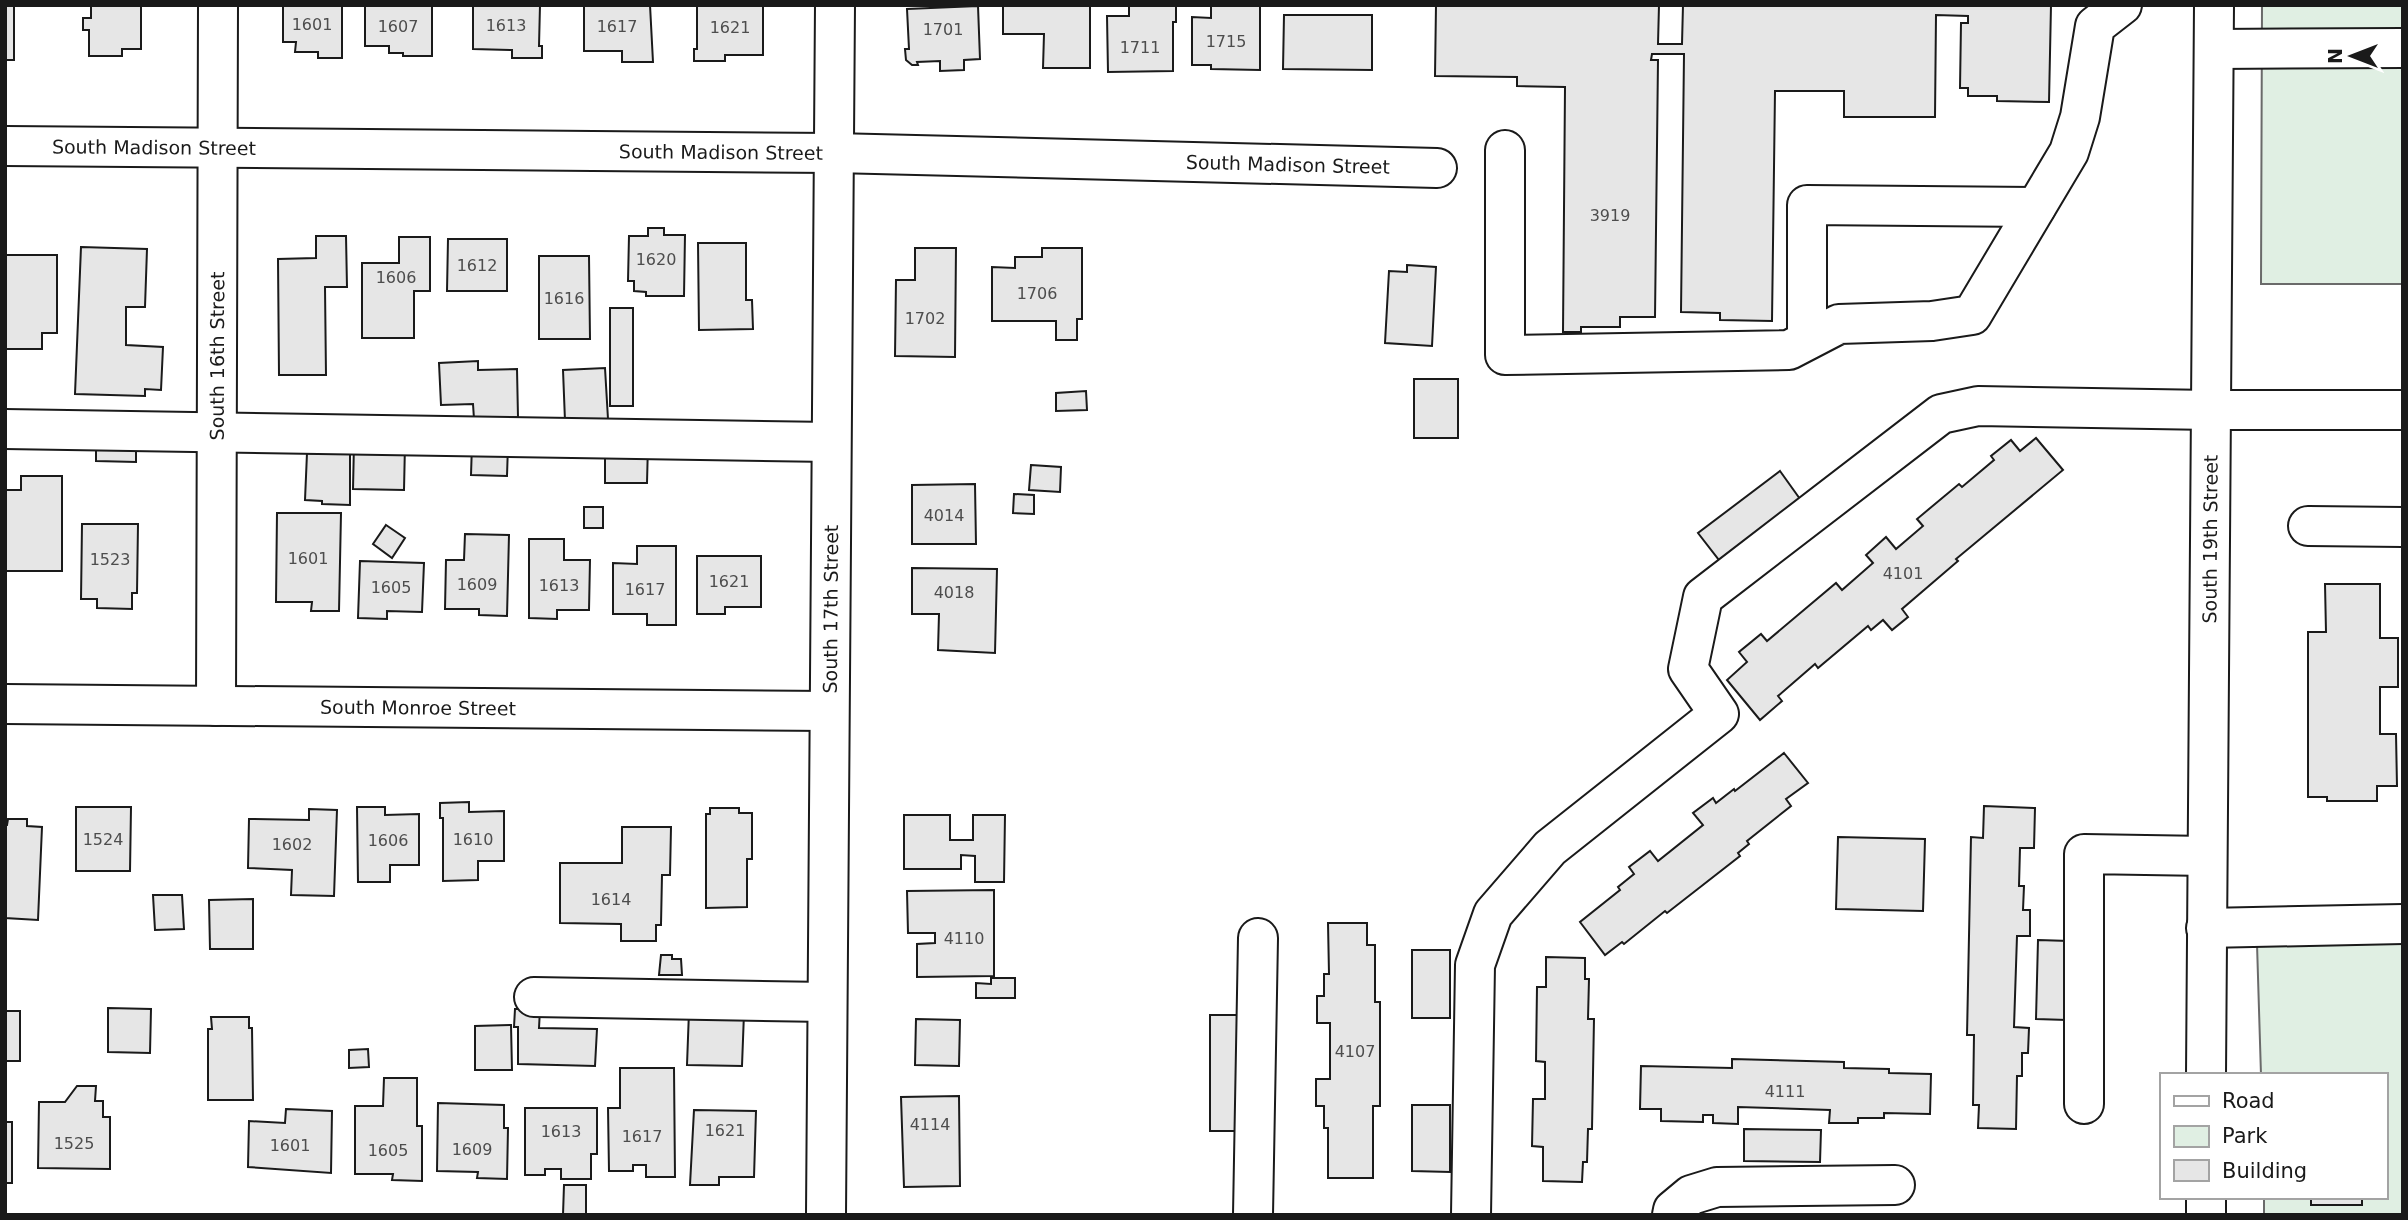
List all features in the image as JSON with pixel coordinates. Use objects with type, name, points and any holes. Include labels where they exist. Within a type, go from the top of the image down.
[{"type":"street","name":"South 16th Street","points":[[216,706],[218,5]]},
{"type":"street","name":"South 17th Street","points":[[826,1215],[835,5]]},
{"type":"street","points":[[1505,150],[1505,355],[1789,350],[1839,324],[1932,321],[1972,315],[2069,152],[2080,117],[2095,26],[2122,5]]},
{"type":"street","name":"South 19th Street","points":[[2206,1073],[2214,5]]},
{"type":"street","points":[[2215,50],[2403,48]]},
{"type":"street","name":"South Madison Street","points":[[5,146],[834,153],[1437,169]]},
{"type":"street","points":[[1807,340],[1807,205],[2036,207]]},
{"type":"street","points":[[1471,1215],[1475,965],[1493,914],[1550,848],[1719,714],[1688,669],[1703,597],[1941,414],[1979,406],[2403,410]]},
{"type":"street","points":[[5,429],[831,442]]},
{"type":"street","points":[[2308,526],[2403,527]]},
{"type":"street","name":"South Monroe Street","points":[[5,704],[829,711]]},
{"type":"street","points":[[2084,1104],[2084,854],[2207,856]]},
{"type":"street","points":[[2206,928],[2403,924]]},
{"type":"street","points":[[1253,1215],[1258,938]]},
{"type":"street","points":[[534,997],[827,1002]]},
{"type":"street","points":[[1672,1215],[1672,1210],[1691,1195],[1717,1187],[1895,1185]]},
{"type":"green space","points":[[2262,5],[2403,5],[2403,284],[2261,284]]},
{"type":"green space","points":[[2403,941],[2403,1215],[2264,1215],[2264,1199],[2387,1199],[2387,1073],[2261,1073],[2257,944]]},
{"type":"building","points":[[5,5],[14,5],[14,60],[5,60]]},
{"type":"building","points":[[91,5],[141,5],[141,49],[122,49],[122,56],[89,56],[89,30],[83,30],[83,18],[91,18]]},
{"type":"building","points":[[283,5],[342,5],[342,58],[318,58],[318,52],[295,52],[296,42],[283,42]]},
{"type":"building","points":[[365,5],[432,5],[432,56],[403,56],[403,53],[389,53],[389,46],[365,46]]},
{"type":"building","points":[[473,5],[540,5],[539,46],[542,46],[542,58],[512,58],[512,50],[473,49]]},
{"type":"building","points":[[584,5],[650,5],[653,62],[622,62],[622,51],[584,51]]},
{"type":"building","points":[[697,5],[763,5],[763,55],[725,55],[725,61],[694,61],[694,49],[697,49]]},
{"type":"building","points":[[1003,5],[1090,5],[1090,68],[1043,68],[1044,34],[1003,34]]},
{"type":"building","points":[[1129,5],[1176,5],[1176,22],[1173,22],[1173,71],[1108,72],[1107,16],[1129,16]]},
{"type":"building","points":[[1211,5],[1260,5],[1260,70],[1211,69],[1211,65],[1192,65],[1192,17],[1211,18]]},
{"type":"building","points":[[1436,5],[1659,5],[1658,44],[1682,44],[1683,5],[2051,5],[2049,102],[1997,101],[1997,96],[1968,96],[1968,88],[1960,88],[1961,23],[1968,23],[1968,16],[1936,15],[1935,117],[1844,117],[1844,91],[1775,91],[1772,321],[1720,320],[1720,313],[1681,312],[1684,54],[1652,54],[1651,60],[1658,60],[1655,317],[1620,317],[1620,327],[1581,327],[1581,332],[1563,332],[1565,87],[1517,86],[1517,77],[1435,76]]},
{"type":"building","points":[[978,6],[980,59],[964,60],[964,70],[940,71],[940,61],[917,62],[918,65],[912,65],[906,60],[905,49],[909,49],[907,9]]},
{"type":"building","points":[[1284,15],[1372,15],[1372,70],[1283,69]]},
{"type":"building","points":[[648,228],[664,228],[664,235],[685,235],[684,296],[646,296],[646,292],[634,291],[634,281],[628,281],[629,236],[648,236]]},
{"type":"building","points":[[316,236],[346,236],[347,287],[325,287],[326,375],[279,375],[278,259],[316,258]]},
{"type":"building","points":[[399,237],[430,237],[430,291],[414,291],[414,338],[362,338],[362,263],[399,263]]},
{"type":"building","points":[[448,239],[507,239],[507,291],[447,291]]},
{"type":"building","points":[[698,243],[746,243],[746,300],[752,300],[753,329],[699,330]]},
{"type":"building","points":[[81,247],[147,249],[145,307],[126,307],[126,345],[163,347],[161,390],[145,389],[145,396],[75,394]]},
{"type":"building","points":[[915,248],[956,248],[955,357],[895,356],[896,280],[915,280]]},
{"type":"building","points":[[1042,248],[1082,248],[1082,319],[1077,319],[1077,340],[1056,340],[1056,321],[992,321],[992,267],[1015,268],[1015,257],[1042,257]]},
{"type":"building","points":[[5,255],[57,255],[57,333],[42,333],[42,349],[5,349]]},
{"type":"building","points":[[539,256],[589,256],[590,339],[539,339]]},
{"type":"building","points":[[1407,265],[1436,267],[1432,346],[1385,343],[1389,271],[1407,272]]},
{"type":"building","points":[[610,308],[633,308],[633,406],[610,406]]},
{"type":"building","points":[[478,361],[478,370],[517,369],[518,417],[474,419],[473,404],[441,405],[439,363]]},
{"type":"building","points":[[605,368],[608,419],[565,421],[563,370]]},
{"type":"building","points":[[1414,379],[1458,379],[1458,438],[1414,438]]},
{"type":"building","points":[[1086,391],[1087,410],[1056,411],[1056,393]]},
{"type":"building","points":[[96,438],[136,439],[136,462],[96,461]]},
{"type":"building","points":[[2036,438],[2063,470],[1956,559],[1958,561],[1902,609],[1908,617],[1892,630],[1883,620],[1871,630],[1868,626],[1818,668],[1815,664],[1778,696],[1782,701],[1760,720],[1727,680],[1747,662],[1739,652],[1761,634],[1767,641],[1836,583],[1842,590],[1873,563],[1866,555],[1886,537],[1896,549],[1923,526],[1917,519],[1959,484],[1962,487],[1994,460],[1991,456],[2011,440],[2020,451]]},
{"type":"building","points":[[354,443],[405,444],[404,490],[353,489]]},
{"type":"building","points":[[472,444],[508,445],[507,476],[471,475]]},
{"type":"building","points":[[605,444],[648,444],[647,483],[605,483]]},
{"type":"building","points":[[307,453],[350,454],[350,505],[305,500]]},
{"type":"building","points":[[1031,465],[1061,467],[1060,492],[1029,490]]},
{"type":"building","points":[[1780,471],[1800,499],[1719,560],[1698,533]]},
{"type":"building","points":[[21,476],[62,476],[62,571],[5,571],[5,490],[21,490]]},
{"type":"building","points":[[975,484],[976,544],[912,544],[912,485]]},
{"type":"building","points":[[1014,494],[1034,495],[1034,514],[1013,513]]},
{"type":"building","points":[[584,507],[603,507],[603,528],[584,528]]},
{"type":"building","points":[[277,513],[341,513],[339,611],[311,611],[312,602],[276,602]]},
{"type":"building","points":[[82,524],[138,524],[137,593],[132,593],[132,609],[97,608],[97,599],[81,599]]},
{"type":"building","points":[[386,525],[405,538],[392,558],[373,544]]},
{"type":"building","points":[[465,534],[509,535],[507,616],[479,615],[479,609],[445,609],[446,560],[464,560]]},
{"type":"building","points":[[529,539],[564,539],[564,560],[590,560],[589,610],[557,610],[557,619],[529,618]]},
{"type":"building","points":[[637,546],[676,546],[676,625],[647,625],[647,614],[613,614],[613,563],[637,564]]},
{"type":"building","points":[[697,556],[761,556],[761,607],[725,607],[725,614],[697,614]]},
{"type":"building","points":[[360,561],[424,563],[422,612],[387,611],[387,619],[358,618]]},
{"type":"building","points":[[912,568],[997,569],[995,653],[938,650],[939,614],[912,614]]},
{"type":"building","points":[[2325,584],[2380,584],[2380,638],[2398,638],[2398,687],[2380,687],[2380,734],[2396,734],[2397,786],[2377,786],[2377,801],[2327,801],[2327,797],[2308,797],[2308,632],[2326,632]]},
{"type":"building","points":[[1784,753],[1808,783],[1786,799],[1791,806],[1747,841],[1749,844],[1738,853],[1740,856],[1667,913],[1665,911],[1624,944],[1622,942],[1605,955],[1580,922],[1620,890],[1618,887],[1634,874],[1629,867],[1650,851],[1658,861],[1703,825],[1693,813],[1713,798],[1716,803],[1734,789],[1735,791]]},
{"type":"building","points":[[469,802],[469,812],[504,811],[504,861],[478,861],[478,880],[443,881],[443,818],[440,818],[440,803]]},
{"type":"building","points":[[1984,806],[2035,808],[2034,848],[2020,848],[2019,886],[2024,886],[2023,910],[2030,910],[2030,936],[2017,936],[2014,1027],[2029,1028],[2028,1053],[2022,1053],[2022,1076],[2017,1076],[2016,1129],[1978,1128],[1979,1105],[1973,1105],[1974,1035],[1967,1035],[1971,837],[1983,838]]},
{"type":"building","points":[[76,807],[131,807],[130,871],[76,871]]},
{"type":"building","points":[[357,807],[385,807],[385,815],[419,814],[419,865],[390,865],[390,882],[358,882]]},
{"type":"building","points":[[710,808],[739,808],[739,813],[752,813],[752,859],[747,859],[747,907],[706,908],[706,814],[710,814]]},
{"type":"building","points":[[309,809],[337,810],[334,896],[291,895],[292,870],[248,868],[249,819],[309,820]]},
{"type":"building","points":[[904,815],[950,815],[950,840],[973,840],[973,815],[1005,815],[1004,882],[975,882],[975,856],[961,855],[961,869],[904,869]]},
{"type":"building","points":[[8,819],[27,819],[27,826],[42,827],[38,920],[5,918],[5,825]]},
{"type":"building","points":[[622,827],[671,827],[670,875],[662,875],[661,925],[656,925],[656,941],[621,941],[621,924],[560,923],[560,863],[622,863]]},
{"type":"building","points":[[1838,837],[1925,839],[1923,911],[1836,909]]},
{"type":"building","points":[[994,890],[994,976],[917,977],[917,944],[935,943],[935,933],[908,933],[907,891]]},
{"type":"building","points":[[153,895],[182,895],[184,929],[155,930]]},
{"type":"building","points":[[253,899],[253,949],[210,949],[209,900]]},
{"type":"building","points":[[1328,923],[1367,923],[1367,945],[1375,945],[1375,1002],[1380,1002],[1380,1106],[1373,1106],[1373,1178],[1328,1178],[1328,1128],[1324,1128],[1324,1106],[1316,1106],[1316,1079],[1330,1079],[1330,1023],[1317,1023],[1317,996],[1324,996],[1324,974],[1329,974]]},
{"type":"building","points":[[2038,940],[2069,941],[2067,1020],[2036,1019]]},
{"type":"building","points":[[1412,950],[1450,950],[1450,1018],[1412,1018]]},
{"type":"building","points":[[661,955],[672,955],[672,959],[681,959],[682,975],[659,975]]},
{"type":"building","points":[[1546,957],[1585,958],[1585,979],[1589,979],[1588,1019],[1594,1019],[1592,1129],[1588,1129],[1587,1162],[1583,1162],[1582,1182],[1543,1181],[1543,1147],[1532,1146],[1533,1099],[1545,1099],[1545,1062],[1536,1061],[1537,987],[1546,987]]},
{"type":"building","points":[[991,978],[1015,978],[1015,998],[976,998],[976,983],[991,984]]},
{"type":"building","points":[[108,1008],[151,1009],[150,1053],[108,1052]]},
{"type":"building","points":[[515,1009],[540,1009],[539,1028],[597,1029],[595,1066],[518,1064]]},
{"type":"building","points":[[5,1011],[20,1011],[20,1061],[5,1061]]},
{"type":"building","points":[[689,1011],[744,1013],[742,1066],[687,1065]]},
{"type":"building","points":[[1210,1015],[1243,1015],[1243,1131],[1210,1131]]},
{"type":"building","points":[[211,1017],[249,1017],[249,1028],[252,1028],[253,1100],[208,1100],[208,1029],[212,1029]]},
{"type":"building","points":[[916,1019],[960,1020],[959,1066],[915,1065]]},
{"type":"building","points":[[511,1025],[512,1070],[475,1070],[475,1026]]},
{"type":"building","points":[[368,1049],[369,1067],[349,1068],[349,1050]]},
{"type":"building","points":[[1732,1059],[1844,1062],[1844,1068],[1931,1074],[1930,1114],[1884,1113],[1884,1118],[1858,1118],[1858,1123],[1829,1123],[1830,1110],[1738,1107],[1738,1124],[1713,1123],[1713,1115],[1703,1115],[1703,1122],[1661,1121],[1661,1109],[1640,1109],[1641,1066],[1732,1068]]},
{"type":"building","points":[[620,1068],[674,1068],[675,1177],[646,1177],[646,1165],[633,1165],[633,1171],[609,1171],[608,1108],[620,1108]]},
{"type":"building","points":[[384,1078],[417,1078],[417,1126],[422,1126],[422,1181],[392,1180],[393,1174],[355,1174],[355,1106],[383,1106]]},
{"type":"building","points":[[77,1086],[96,1086],[95,1101],[103,1101],[103,1117],[110,1117],[110,1169],[38,1168],[39,1102],[65,1102]]},
{"type":"building","points":[[959,1096],[960,1186],[904,1187],[901,1097]]},
{"type":"building","points":[[438,1103],[504,1105],[504,1128],[508,1128],[507,1179],[477,1178],[478,1172],[437,1171]]},
{"type":"building","points":[[1412,1105],[1450,1105],[1450,1172],[1412,1171]]},
{"type":"building","points":[[525,1108],[597,1108],[597,1154],[591,1154],[591,1179],[561,1179],[561,1169],[545,1169],[545,1175],[525,1175]]},
{"type":"building","points":[[286,1109],[332,1111],[331,1173],[248,1167],[249,1121],[285,1123]]},
{"type":"building","points":[[694,1110],[756,1111],[754,1177],[719,1177],[719,1185],[690,1185]]},
{"type":"building","points":[[5,1122],[12,1122],[12,1183],[5,1183]]},
{"type":"building","points":[[1744,1129],[1821,1130],[1820,1162],[1744,1161]]},
{"type":"building","points":[[564,1185],[586,1185],[586,1215],[563,1215]]},
{"type":"building","points":[[2311,1199],[2362,1199],[2362,1205],[2311,1205]]}]
